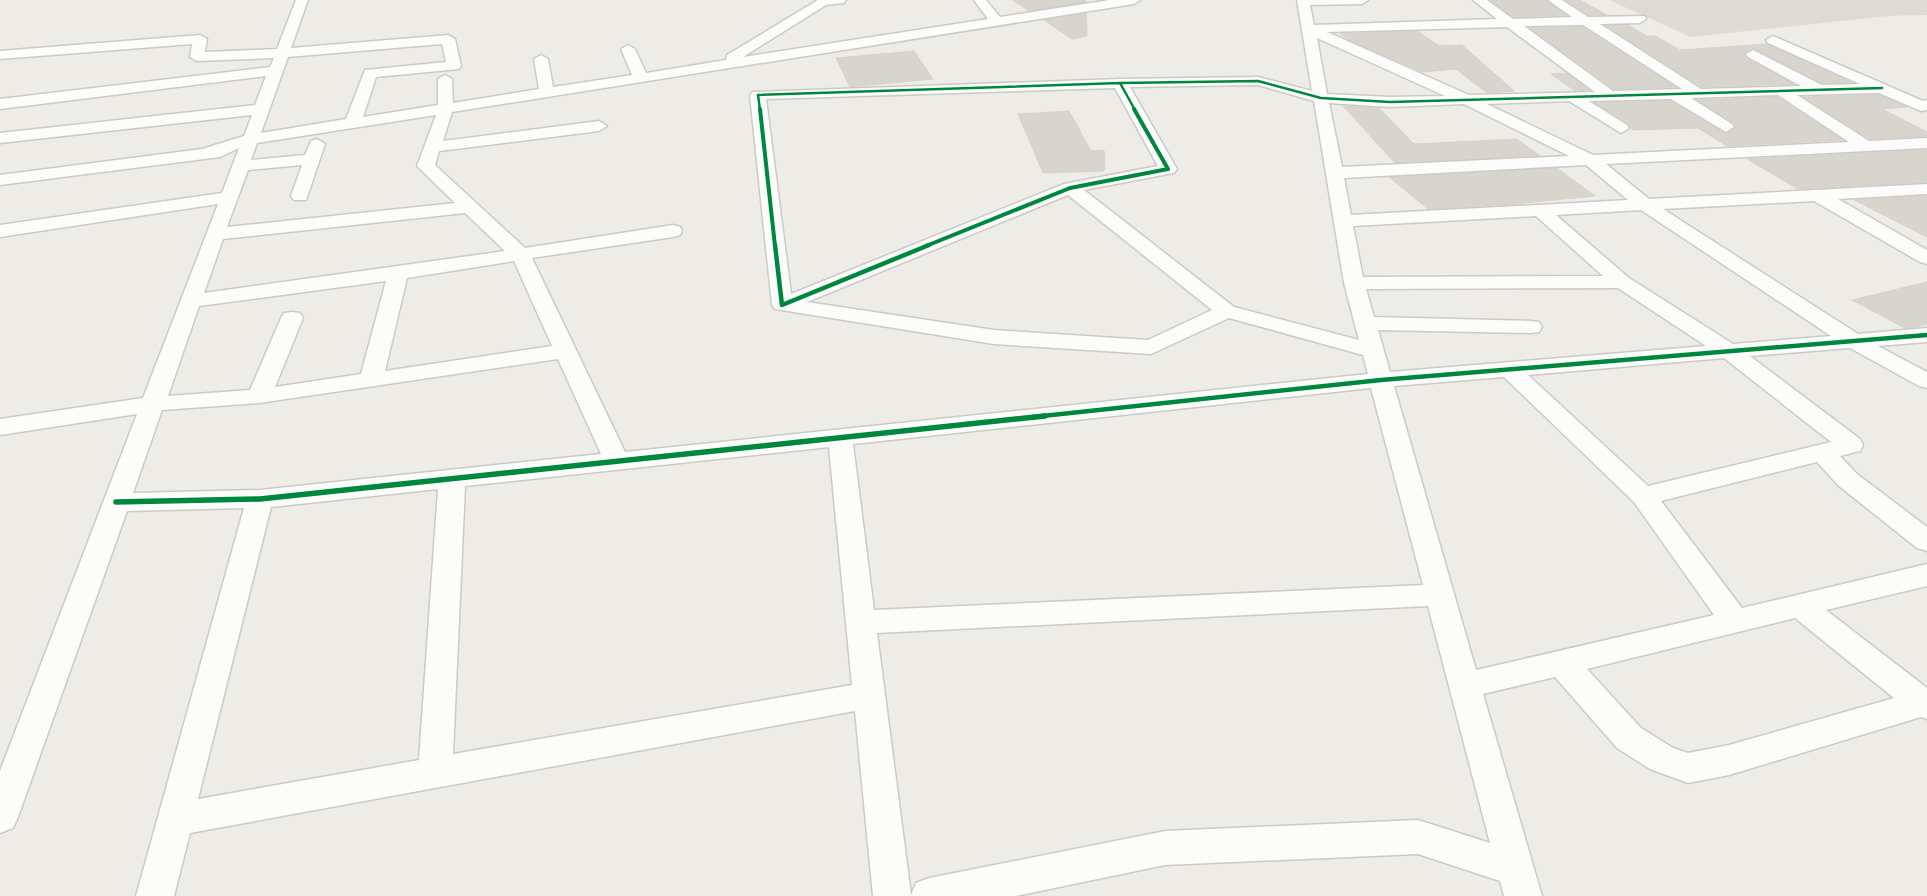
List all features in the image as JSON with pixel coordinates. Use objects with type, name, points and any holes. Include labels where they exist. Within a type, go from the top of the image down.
[{"type":"street","points":[[0,817],[302,0]]},
{"type":"street","points":[[721,65],[822,2],[840,0]]},
{"type":"street","points":[[980,0],[997,22]]},
{"type":"street","points":[[246,151],[322,128],[997,22],[1078,4],[1134,0]]},
{"type":"street","points":[[1362,0],[1303,1],[1354,283],[1520,882]]},
{"type":"street","points":[[1479,0],[1610,96]]},
{"type":"street","points":[[1554,0],[1699,94]]},
{"type":"street","points":[[1308,29],[1640,19]]},
{"type":"street","points":[[1308,29],[1467,100],[1590,160],[1645,204],[1855,342],[1927,382]]},
{"type":"street","points":[[0,55],[200,38],[196,57],[279,62]]},
{"type":"street","points":[[0,104],[279,62],[448,39],[454,66],[370,73],[353,123]]},
{"type":"street","points":[[1773,40],[1920,106],[1927,105]]},
{"type":"street","points":[[628,49],[641,78]]},
{"type":"street","points":[[1753,54],[1820,90]]},
{"type":"street","points":[[541,59],[547,92]]},
{"type":"street","points":[[445,79],[446,108],[426,166],[520,254],[617,461]]},
{"type":"street","points":[[782,305],[758,96],[1120,84],[1258,82],[1321,98],[1390,102],[1882,88]]},
{"type":"street","points":[[782,305],[1070,188],[1168,169],[1120,84]]},
{"type":"street","points":[[1782,91],[1866,146]]},
{"type":"street","points":[[1674,94],[1726,127]]},
{"type":"street","points":[[1572,97],[1621,128]]},
{"type":"street","points":[[0,138],[262,109]]},
{"type":"street","points":[[433,147],[599,126]]},
{"type":"street","points":[[300,196],[322,128]]},
{"type":"street","points":[[1334,173],[1927,143]]},
{"type":"street","points":[[0,180],[204,154],[246,151],[312,159]]},
{"type":"street","points":[[1070,188],[1227,311],[1373,351]]},
{"type":"street","points":[[1343,221],[1927,189]]},
{"type":"street","points":[[1816,195],[1927,258]]},
{"type":"street","points":[[0,231],[229,197]]},
{"type":"street","points":[[216,234],[469,207]]},
{"type":"street","points":[[1540,210],[1622,282],[1730,352],[1851,445],[1643,496]]},
{"type":"street","points":[[191,300],[398,273],[673,231]]},
{"type":"street","points":[[371,379],[398,273]]},
{"type":"street","points":[[1354,283],[1622,282]]},
{"type":"street","points":[[782,305],[994,337],[1151,346],[1227,311]]},
{"type":"street","points":[[259,396],[292,318]]},
{"type":"street","points":[[1365,324],[1531,327]]},
{"type":"street","points":[[116,502],[260,499],[1381,380],[1927,335]]},
{"type":"street","points":[[0,427],[152,404],[259,396],[565,351]]},
{"type":"street","points":[[1510,370],[1643,496],[1735,621]]},
{"type":"street","points":[[840,438],[892,896]]},
{"type":"street","points":[[1822,452],[1848,480],[1927,541]]},
{"type":"street","points":[[435,773],[452,479]]},
{"type":"street","points":[[155,896],[260,499]]},
{"type":"street","points":[[1465,686],[1927,576]]},
{"type":"street","points":[[861,622],[1440,595]]},
{"type":"street","points":[[1800,606],[1926,704]]},
{"type":"street","points":[[1561,662],[1629,738],[1662,759],[1688,768],[1729,760],[1926,704]]},
{"type":"street","points":[[176,819],[869,694]]},
{"type":"street","points":[[928,896],[1165,848],[1418,837],[1520,882]]},
{"type":"shaded area","points":[[1609,0],[1927,0],[1927,15],[1887,16],[1691,37]]},
{"type":"building","points":[[1012,0],[1085,0],[1086,2],[1029,11]]},
{"type":"building","points":[[1490,0],[1546,0],[1566,15],[1514,17]]},
{"type":"building","points":[[1565,0],[1580,0],[1607,15],[1589,15]]},
{"type":"building","points":[[1086,13],[1087,36],[1072,39],[1044,20]]},
{"type":"building","points":[[1628,25],[1647,36],[1655,36],[1680,50],[1767,44],[1852,82],[1822,83],[1752,48],[1744,54],[1747,59],[1794,84],[1702,87],[1606,26]]},
{"type":"building","points":[[1582,27],[1676,87],[1614,89],[1530,28]]},
{"type":"building","points":[[1417,31],[1439,46],[1462,45],[1514,91],[1487,93],[1456,69],[1423,72],[1349,40],[1340,34]]},
{"type":"building","points":[[914,51],[933,79],[850,87],[836,58]]},
{"type":"building","points":[[1567,73],[1589,90],[1575,91],[1551,74]]},
{"type":"building","points":[[1879,95],[1907,107],[1882,109],[1927,132],[1927,136],[1870,139],[1803,97]]},
{"type":"building","points":[[1777,97],[1843,140],[1727,146],[1698,128],[1632,130],[1628,123],[1595,103],[1670,101],[1727,134],[1736,127],[1734,123],[1697,100]]},
{"type":"building","points":[[1343,106],[1379,108],[1414,144],[1517,139],[1540,156],[1395,163]]},
{"type":"building","points":[[1069,111],[1091,151],[1104,150],[1105,169],[1103,171],[1043,173],[1018,114]]},
{"type":"building","points":[[1927,150],[1927,182],[1798,189],[1747,159]]},
{"type":"building","points":[[1557,168],[1595,196],[1514,204],[1428,209],[1389,177]]},
{"type":"building","points":[[1927,196],[1927,237],[1854,200]]},
{"type":"building","points":[[1927,282],[1927,324],[1915,327],[1905,328],[1852,300]]},
{"type":"cycle path","points":[[1120,83],[1168,169],[1070,188],[782,305],[758,95],[1120,83],[1258,81],[1321,98],[1390,102],[1882,88]]},
{"type":"cycle path","points":[[116,502],[260,499],[1381,380],[1927,335]]}]
